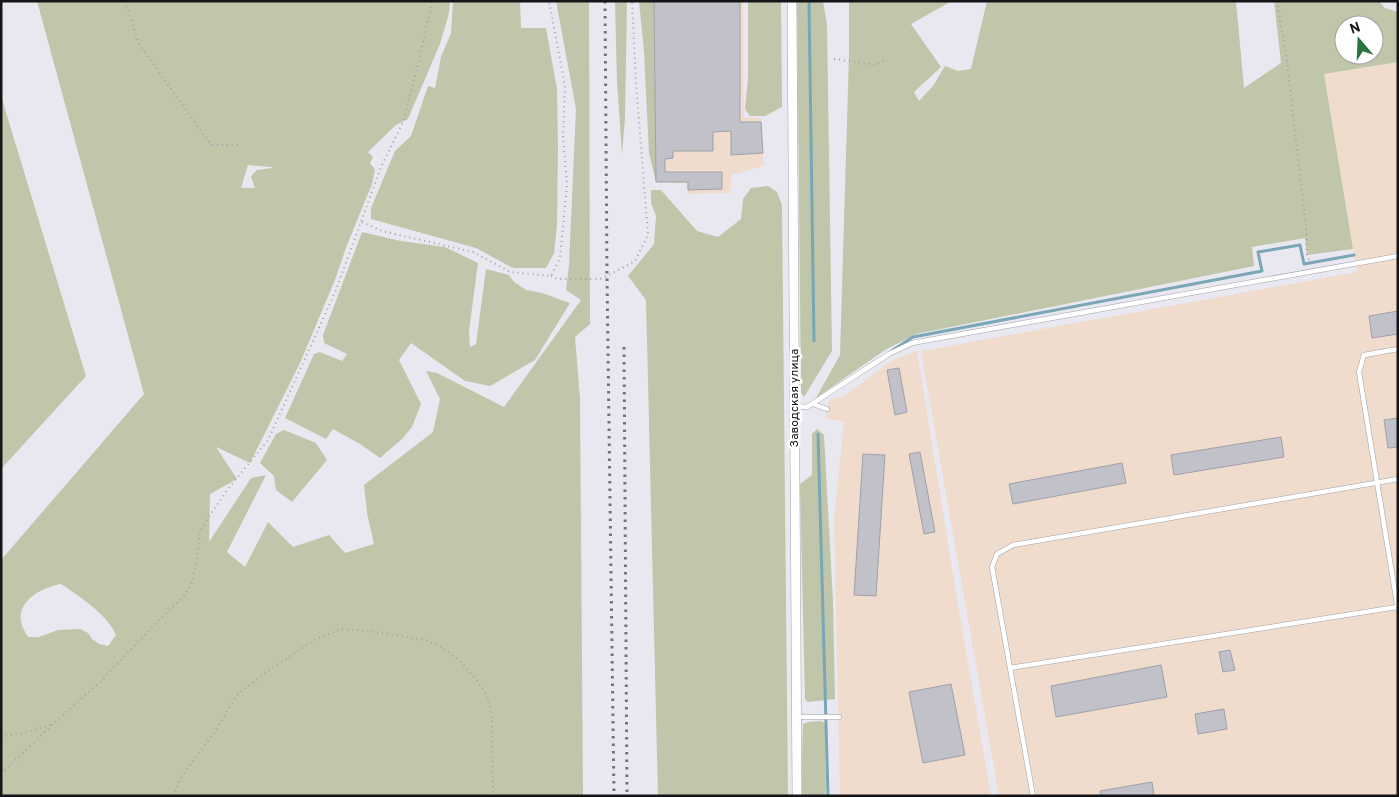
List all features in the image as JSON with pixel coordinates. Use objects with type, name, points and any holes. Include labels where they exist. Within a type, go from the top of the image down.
[{"type":"street","name":"Заводская улица","points":[[792,1],[796,796]]},
{"type":"lane","points":[[794,406],[808,407],[889,354],[912,344],[1398,256]]},
{"type":"lane","points":[[1010,668],[1398,609],[1359,372],[1364,355],[1398,348]]},
{"type":"lane","points":[[813,404],[827,409]]},
{"type":"lane","points":[[1033,796],[992,567],[997,554],[1013,545],[1398,479]]},
{"type":"lane","points":[[796,717],[838,717]]},
{"type":"path","points":[[125,1],[139,44],[211,145],[240,145]]},
{"type":"path","points":[[1,774],[52,724],[101,681],[185,595],[192,582],[200,532],[228,489],[268,440],[336,290],[381,167],[403,122],[420,60],[432,1]]},
{"type":"path","points":[[549,1],[565,86],[563,136],[567,185],[560,258],[552,276]]},
{"type":"path","points":[[361,222],[382,231],[473,252],[510,272],[552,276],[557,279],[600,279],[635,261],[648,235],[636,82],[632,1]]},
{"type":"path","points":[[1277,1],[1286,54],[1306,226],[1307,255],[1314,271]]},
{"type":"path","points":[[834,60],[876,65],[886,59]]},
{"type":"path","points":[[173,796],[186,770],[216,730],[237,695],[314,640],[342,629],[369,630],[426,640],[443,648],[462,663],[478,682],[488,698],[492,716],[493,796]]},
{"type":"path","points":[[1,736],[30,731],[52,724]]},
{"type":"shaded area","points":[[654,1],[743,1],[744,117],[761,118],[764,166],[732,175],[730,193],[688,194],[686,183],[656,182]]},
{"type":"shaded area","points":[[1398,62],[1398,796],[999,796],[921,351],[1357,272],[1324,74]]},
{"type":"shaded area","points":[[917,351],[991,796],[840,796],[834,519],[844,422],[826,418],[827,409],[829,400],[844,396],[891,361]]},
{"type":"green space","points":[[37,1],[450,1],[449,13],[440,44],[408,119],[396,125],[368,152],[373,157],[370,163],[375,170],[372,184],[300,363],[250,463],[216,447],[237,479],[210,494],[209,542],[251,478],[266,475],[227,552],[245,567],[268,522],[293,547],[329,535],[345,553],[374,544],[367,513],[364,485],[433,432],[440,399],[426,371],[437,373],[504,407],[581,300],[566,290],[569,265],[576,109],[556,1],[589,1],[590,324],[575,337],[580,399],[583,796],[1,796],[1,560],[144,394]],"holes":[[[248,165],[272,167],[272,168],[257,170],[251,176],[255,188],[241,188]],[[61,584],[92,606],[107,620],[116,635],[108,646],[99,644],[88,633],[80,629],[58,630],[39,637],[28,637],[21,622],[23,607],[27,601],[39,592]]]},
{"type":"green space","points":[[453,1],[520,1],[521,28],[546,28],[557,89],[558,148],[557,225],[554,253],[546,268],[513,268],[476,248],[371,219],[371,208],[395,151],[411,136],[428,86],[435,88],[441,57],[451,33]]},
{"type":"green space","points":[[615,1],[627,1],[625,118],[622,154],[617,82]]},
{"type":"green space","points":[[639,1],[654,1],[656,182],[649,153],[644,52]]},
{"type":"green space","points":[[748,1],[781,1],[782,107],[765,116],[750,116],[745,109],[748,77]]},
{"type":"green space","points":[[797,1],[823,1],[827,25],[832,351],[804,397],[801,393]]},
{"type":"green space","points":[[849,1],[952,1],[911,24],[941,67],[914,92],[919,101],[933,86],[945,66],[958,71],[971,69],[987,1],[1236,1],[1244,88],[1281,63],[1274,1],[1379,1],[1385,8],[1398,12],[1398,62],[1384,64],[1384,15],[1334,15],[1334,65],[1380,65],[1324,74],[1353,249],[1307,255],[1305,238],[1252,247],[1254,266],[916,334],[885,350],[816,398],[840,355]]},
{"type":"green space","points":[[1,96],[86,376],[1,469]]},
{"type":"green space","points":[[768,186],[777,192],[782,205],[788,796],[658,796],[646,300],[628,276],[654,244],[656,216],[651,203],[651,190],[661,190],[697,231],[718,237],[741,219],[743,199],[751,188]]},
{"type":"green space","points":[[362,232],[401,241],[445,247],[478,263],[469,331],[470,347],[476,344],[486,269],[509,275],[514,282],[526,290],[542,293],[570,303],[535,360],[490,386],[465,381],[411,343],[399,360],[421,404],[412,427],[402,439],[380,458],[333,429],[326,439],[285,418],[314,354],[320,352],[342,361],[347,354],[324,343],[323,335]]},
{"type":"green space","points":[[817,429],[824,435],[833,602],[835,699],[808,702],[805,699],[800,484],[812,475],[812,434]]},
{"type":"green space","points":[[284,430],[316,443],[327,460],[292,502],[276,490],[274,476],[260,463],[276,434]]},
{"type":"green space","points":[[820,721],[825,723],[826,796],[801,796],[803,724]]},
{"type":"building","points":[[654,1],[740,1],[740,122],[761,122],[763,153],[731,155],[731,131],[713,132],[713,151],[673,151],[673,158],[665,159],[665,172],[722,172],[722,189],[688,190],[688,182],[656,182]]},
{"type":"building","points":[[1398,311],[1398,334],[1372,338],[1369,316]]},
{"type":"building","points":[[899,368],[907,412],[895,415],[887,370]]},
{"type":"building","points":[[1398,418],[1398,447],[1388,448],[1384,420]]},
{"type":"building","points":[[1281,437],[1284,457],[1174,475],[1171,455]]},
{"type":"building","points":[[920,452],[935,532],[924,534],[909,454]]},
{"type":"building","points":[[863,454],[885,455],[876,596],[854,595]]},
{"type":"building","points":[[1122,463],[1126,483],[1013,504],[1009,484]]},
{"type":"building","points":[[1230,650],[1235,670],[1223,672],[1219,652]]},
{"type":"building","points":[[1161,665],[1167,697],[1056,717],[1051,686]]},
{"type":"building","points":[[951,684],[965,755],[923,763],[909,692]]},
{"type":"building","points":[[1224,709],[1227,729],[1198,734],[1195,714]]},
{"type":"building","points":[[1152,782],[1154,796],[1101,796],[1100,791]]},
{"type":"waterway","points":[[809,1],[814,341]]},
{"type":"waterway","points":[[893,350],[913,337],[1262,271],[1258,252],[1300,245],[1304,264],[1354,255]]},
{"type":"waterway","points":[[818,434],[828,796]]},
{"type":"railway","points":[[605,1],[614,796]]},
{"type":"railway","points":[[624,347],[627,796]]}]
